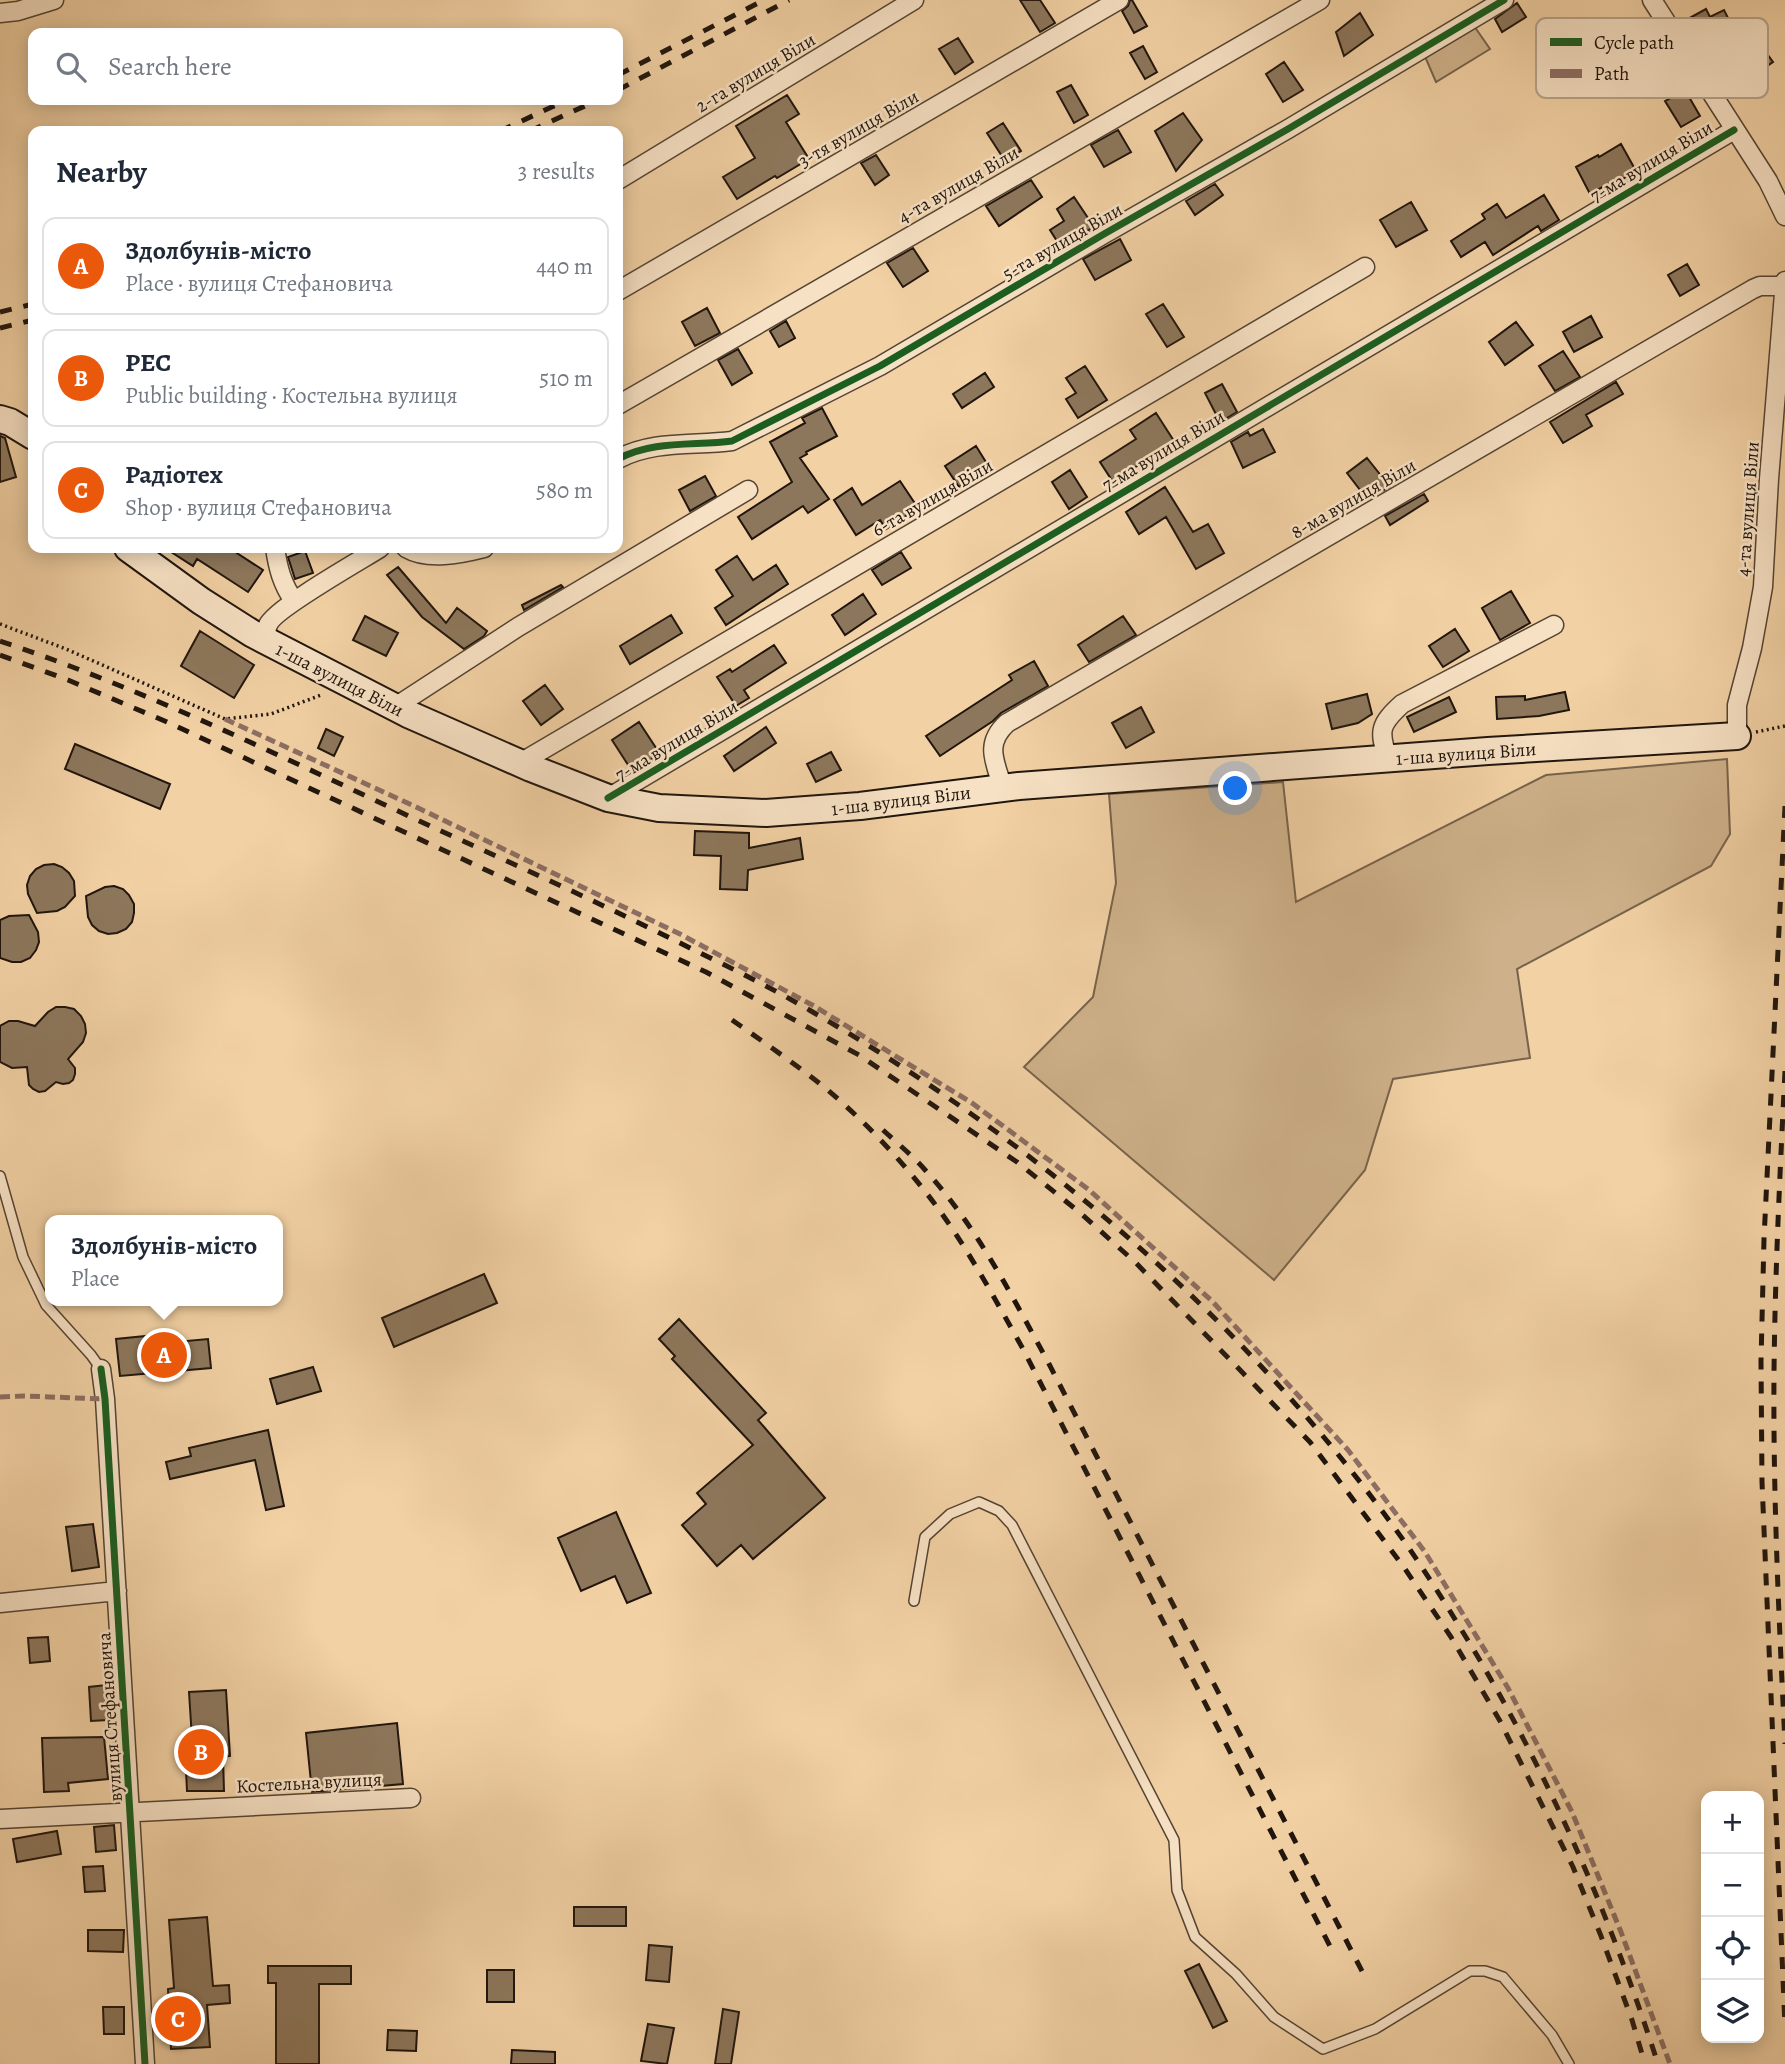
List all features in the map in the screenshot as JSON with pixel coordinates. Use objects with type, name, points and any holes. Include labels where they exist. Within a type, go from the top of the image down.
[{"type":"main road","points":[[0,419],[28,433]]},
{"type":"main road","name":"1-ша вулиця Віли","points":[[135,553],[201,601],[265,641],[395,707],[520,763],[608,798],[659,808],[766,813],[860,806],[1003,788],[1388,758],[1737,736]]},
{"type":"street","points":[[0,13],[18,11],[54,0]]},
{"type":"street","name":"2-га вулиця Віли","points":[[623,177],[914,0]]},
{"type":"street","name":"3-тя вулиця Віли","points":[[623,288],[1119,0]]},
{"type":"street","name":"4-та вулиця Віли","points":[[623,402],[1320,0]]},
{"type":"street","name":"5-та вулиця Віли","points":[[623,456],[640,449],[732,441],[880,366],[1504,0]]},
{"type":"street","points":[[1652,0],[1663,18]]},
{"type":"street","points":[[1714,98],[1768,181],[1785,216]]},
{"type":"street","name":"7-ма вулиця Віли","points":[[608,798],[1734,130]]},
{"type":"street","name":"6-та вулиця Віли","points":[[520,763],[1365,267]]},
{"type":"street","name":"4-та вулиця Віли","points":[[1737,736],[1737,705],[1752,648],[1763,587],[1785,281]]},
{"type":"street","name":"8-ма вулиця Віли","points":[[1003,788],[993,752],[994,739],[1007,723],[1753,289],[1760,286],[1784,286]]},
{"type":"street","points":[[395,707],[519,627],[748,490]]},
{"type":"street","points":[[276,553],[278,570],[294,601]]},
{"type":"street","points":[[265,641],[268,624],[277,614],[372,553]]},
{"type":"street","points":[[420,553],[461,553]]},
{"type":"street","points":[[1388,758],[1381,738],[1383,727],[1390,715],[1402,704],[1554,625]]},
{"type":"street","name":"вулиця Стефановича","points":[[101,1368],[145,2064]]},
{"type":"street","points":[[0,1603],[117,1591]]},
{"type":"street","name":"Костельна вулиця","points":[[0,1819],[411,1798]]},
{"type":"lane","points":[[0,1176],[23,1257],[45,1303]]},
{"type":"lane","points":[[47,1306],[101,1368]]},
{"type":"lane","points":[[914,1601],[925,1537],[950,1514],[979,1502],[999,1511],[1012,1525],[1174,1840],[1177,1890],[1195,1937],[1236,1974],[1274,2017],[1323,2049],[1375,2029],[1469,1971],[1485,1971],[1503,1977],[1552,2035],[1569,2064]]},
{"type":"path","points":[[0,624],[66,649],[225,719],[271,714],[349,684]]},
{"type":"path","points":[[1737,736],[1785,726]]},
{"type":"shaded area","points":[[1472,23],[1490,49],[1436,82],[1423,52]]},
{"type":"shaded area","points":[[1727,759],[1730,834],[1711,866],[1517,969],[1530,1058],[1393,1079],[1365,1170],[1274,1280],[1024,1067],[1093,997],[1116,883],[1109,794],[1283,782],[1296,902],[1546,775]]},
{"type":"building","points":[[1020,0],[1040,0],[1055,23],[1040,32]]},
{"type":"building","points":[[1130,0],[1147,26],[1134,33],[1122,11]]},
{"type":"building","points":[[1517,3],[1526,17],[1502,32],[1495,19]]},
{"type":"building","points":[[1706,9],[1710,17],[1724,10],[1728,18],[1690,18]]},
{"type":"building","points":[[1360,13],[1373,35],[1344,56],[1336,32]]},
{"type":"building","points":[[958,38],[973,62],[955,74],[939,49]]},
{"type":"building","points":[[1143,46],[1157,72],[1145,79],[1130,53]]},
{"type":"building","points":[[1284,62],[1303,90],[1283,102],[1266,74]]},
{"type":"building","points":[[1071,85],[1088,115],[1074,123],[1057,92]]},
{"type":"building","points":[[787,95],[799,114],[786,122],[809,159],[737,199],[723,177],[755,158],[736,126]]},
{"type":"building","points":[[1670,98],[1690,98],[1700,116],[1681,127],[1665,101]]},
{"type":"building","points":[[1183,113],[1202,140],[1176,171],[1155,131]]},
{"type":"building","points":[[1003,123],[1021,151],[1005,161],[987,133]]},
{"type":"building","points":[[1118,130],[1131,152],[1104,167],[1091,145]]},
{"type":"building","points":[[1621,144],[1636,171],[1590,194],[1576,167]]},
{"type":"building","points":[[876,155],[889,175],[875,185],[861,163]]},
{"type":"building","points":[[1031,180],[1042,197],[999,226],[986,206]]},
{"type":"building","points":[[1215,184],[1223,195],[1195,215],[1186,201]]},
{"type":"building","points":[[1544,195],[1559,220],[1541,231],[1538,226],[1493,255],[1485,242],[1461,257],[1451,241],[1485,219],[1482,214],[1497,204],[1506,218]]},
{"type":"building","points":[[1074,197],[1094,227],[1060,246],[1050,230],[1064,221],[1057,209]]},
{"type":"building","points":[[1411,202],[1427,230],[1396,247],[1380,220]]},
{"type":"building","points":[[1120,239],[1131,260],[1095,280],[1083,259]]},
{"type":"building","points":[[913,248],[928,271],[903,287],[887,263]]},
{"type":"building","points":[[1687,264],[1699,285],[1680,296],[1668,275]]},
{"type":"building","points":[[1163,304],[1184,337],[1167,347],[1146,314]]},
{"type":"building","points":[[707,308],[720,333],[695,346],[682,322]]},
{"type":"building","points":[[1591,316],[1602,337],[1574,352],[1563,332]]},
{"type":"building","points":[[786,321],[795,338],[779,347],[770,331]]},
{"type":"building","points":[[1516,322],[1533,345],[1505,365],[1489,342]]},
{"type":"building","points":[[738,349],[752,373],[732,385],[718,360]]},
{"type":"building","points":[[1563,351],[1580,377],[1555,391],[1539,366]]},
{"type":"building","points":[[1085,366],[1107,400],[1078,418],[1066,399],[1076,393],[1066,378]]},
{"type":"building","points":[[985,373],[994,387],[962,408],[953,394]]},
{"type":"building","points":[[1616,382],[1623,394],[1586,415],[1592,426],[1563,443],[1550,422]]},
{"type":"building","points":[[1222,384],[1237,412],[1220,422],[1205,393]]},
{"type":"building","points":[[822,408],[837,436],[800,458],[829,499],[808,513],[803,506],[752,539],[738,517],[792,482],[770,442],[805,423],[802,418]]},
{"type":"building","points":[[1156,413],[1174,441],[1113,482],[1100,462],[1136,439],[1130,430]]},
{"type":"building","points":[[1263,429],[1275,452],[1243,468],[1231,442],[1248,432],[1250,436]]},
{"type":"building","points":[[0,436],[5,438],[16,477],[0,482]]},
{"type":"building","points":[[976,446],[989,467],[959,487],[945,466]]},
{"type":"building","points":[[1367,458],[1390,487],[1367,499],[1347,473]]},
{"type":"building","points":[[1070,470],[1087,497],[1069,509],[1052,482]]},
{"type":"building","points":[[705,476],[716,496],[690,511],[679,490]]},
{"type":"building","points":[[900,481],[918,508],[886,529],[880,520],[856,535],[834,500],[852,488],[862,505]]},
{"type":"building","points":[[1165,487],[1193,532],[1208,524],[1224,553],[1196,569],[1166,517],[1139,534],[1126,512]]},
{"type":"building","points":[[1424,494],[1428,501],[1390,525],[1385,516]]},
{"type":"building","points":[[901,552],[911,568],[882,585],[872,570]]},
{"type":"building","points":[[173,553],[237,553],[263,570],[248,592],[197,559],[193,566]]},
{"type":"building","points":[[306,553],[313,573],[295,579],[288,557]]},
{"type":"building","points":[[737,556],[753,580],[776,565],[788,584],[726,625],[715,608],[733,596],[716,570]]},
{"type":"building","points":[[398,567],[446,623],[457,608],[487,631],[484,636],[464,649],[422,617],[387,575]]},
{"type":"building","points":[[561,585],[563,587],[524,610],[522,605]]},
{"type":"building","points":[[1511,591],[1530,623],[1500,640],[1482,608]]},
{"type":"building","points":[[863,594],[876,614],[845,635],[832,615]]},
{"type":"building","points":[[671,615],[682,633],[630,664],[620,646]]},
{"type":"building","points":[[365,616],[398,633],[386,656],[353,640]]},
{"type":"building","points":[[1123,616],[1136,635],[1089,662],[1078,645]]},
{"type":"building","points":[[1455,629],[1469,651],[1443,667],[1429,646]]},
{"type":"building","points":[[200,631],[254,665],[234,698],[181,666]]},
{"type":"building","points":[[774,645],[786,663],[744,690],[749,698],[736,706],[717,677],[730,669],[732,672]]},
{"type":"building","points":[[1034,661],[1048,686],[1001,713],[940,756],[926,736],[1012,680],[1009,675]]},
{"type":"building","points":[[545,685],[563,709],[541,725],[523,701]]},
{"type":"building","points":[[1565,692],[1569,710],[1539,716],[1497,719],[1496,697],[1525,696],[1525,700]]},
{"type":"building","points":[[1367,694],[1372,714],[1358,723],[1332,729],[1326,704]]},
{"type":"building","points":[[1449,697],[1456,712],[1414,732],[1407,717]]},
{"type":"building","points":[[1141,707],[1154,732],[1126,748],[1112,723]]},
{"type":"building","points":[[639,722],[660,754],[632,771],[612,740]]},
{"type":"building","points":[[766,727],[776,743],[734,771],[724,756]]},
{"type":"building","points":[[326,729],[343,737],[334,756],[318,748]]},
{"type":"building","points":[[75,744],[170,784],[160,809],[65,769]]},
{"type":"building","points":[[831,752],[841,770],[816,782],[807,764]]},
{"type":"building","points":[[695,831],[749,833],[749,848],[800,838],[803,859],[748,870],[747,890],[720,889],[721,856],[694,855]]},
{"type":"building","points":[[54,864],[69,873],[74,881],[75,896],[57,911],[37,913],[28,894],[30,876],[44,865]]},
{"type":"building","points":[[114,886],[129,895],[134,904],[134,913],[132,922],[126,929],[108,934],[92,925],[88,917],[86,896]]},
{"type":"building","points":[[29,915],[38,932],[36,950],[30,958],[21,962],[0,958],[0,920],[9,916]]},
{"type":"building","points":[[56,1007],[74,1009],[85,1024],[86,1033],[83,1042],[68,1059],[75,1068],[73,1080],[63,1084],[56,1082],[45,1091],[39,1092],[29,1085],[27,1067],[12,1068],[0,1062],[0,1026],[9,1021],[18,1021],[35,1026]]},
{"type":"building","points":[[484,1274],[497,1303],[394,1347],[382,1318]]},
{"type":"building","points":[[679,1319],[766,1413],[758,1420],[825,1498],[753,1559],[741,1545],[717,1566],[682,1525],[706,1504],[697,1493],[753,1445],[672,1359],[675,1356],[659,1339]]},
{"type":"building","points":[[175,1333],[176,1342],[208,1339],[211,1368],[120,1376],[116,1339]]},
{"type":"building","points":[[313,1367],[321,1391],[277,1404],[270,1379]]},
{"type":"building","points":[[268,1430],[284,1506],[266,1510],[255,1460],[170,1479],[166,1462],[191,1456],[189,1448]]},
{"type":"building","points":[[616,1512],[651,1593],[627,1603],[615,1576],[581,1591],[558,1538]]},
{"type":"building","points":[[93,1524],[99,1567],[72,1571],[66,1527]]},
{"type":"building","points":[[48,1637],[50,1661],[30,1663],[28,1638]]},
{"type":"building","points":[[106,1685],[108,1720],[91,1721],[89,1687]]},
{"type":"building","points":[[226,1690],[230,1756],[223,1757],[224,1791],[187,1791],[186,1770],[194,1770],[189,1692]]},
{"type":"building","points":[[397,1723],[403,1784],[312,1792],[306,1733]]},
{"type":"building","points":[[104,1737],[108,1779],[68,1783],[69,1791],[44,1792],[42,1738]]},
{"type":"building","points":[[114,1825],[116,1850],[96,1852],[94,1827]]},
{"type":"building","points":[[57,1831],[61,1854],[17,1862],[13,1839]]},
{"type":"building","points":[[103,1866],[105,1891],[85,1892],[83,1867]]},
{"type":"building","points":[[574,1907],[626,1907],[626,1926],[574,1926]]},
{"type":"building","points":[[207,1917],[213,1986],[229,1985],[230,2003],[207,2005],[210,2047],[171,2049],[168,1989],[174,1988],[169,1920]]},
{"type":"building","points":[[88,1930],[124,1930],[123,1952],[88,1951]]},
{"type":"building","points":[[649,1945],[672,1947],[669,1982],[646,1980]]},
{"type":"building","points":[[1199,1964],[1227,2021],[1213,2028],[1185,1971]]},
{"type":"building","points":[[268,1966],[351,1966],[351,1984],[319,1984],[319,2064],[276,2064],[276,1983],[268,1983]]},
{"type":"building","points":[[487,1970],[514,1970],[514,2002],[487,2002]]},
{"type":"building","points":[[103,2007],[124,2007],[124,2034],[104,2034]]},
{"type":"building","points":[[723,2009],[739,2012],[731,2064],[715,2064]]},
{"type":"building","points":[[648,2024],[674,2028],[667,2064],[641,2061]]},
{"type":"building","points":[[388,2030],[417,2031],[416,2051],[387,2050]]},
{"type":"building","points":[[512,2050],[555,2052],[555,2064],[511,2064]]},
{"type":"railway","points":[[623,72],[764,0]]},
{"type":"railway","points":[[623,87],[789,0]]},
{"type":"railway","points":[[511,126],[556,105]]},
{"type":"railway","points":[[541,126],[587,105]]},
{"type":"railway","points":[[0,312],[28,305]]},
{"type":"railway","points":[[0,328],[28,321]]},
{"type":"railway","points":[[0,641],[113,683],[223,730],[597,903],[766,986],[896,1063],[979,1120],[1059,1180],[1136,1245],[1209,1313],[1278,1385],[1343,1461],[1404,1541],[1439,1593],[1501,1697],[1553,1798],[1620,1956],[1658,2064]]},
{"type":"railway","points":[[0,655],[68,680],[167,722],[706,972],[859,1055],[1017,1162],[1078,1211],[1135,1262],[1310,1442],[1403,1566],[1451,1637],[1500,1721],[1573,1867],[1632,2020],[1645,2064]]},
{"type":"railway","points":[[1785,806],[1764,1239],[1761,1361],[1762,1482],[1785,2027]]},
{"type":"railway","points":[[732,1020],[810,1076],[878,1137],[910,1172],[961,1241],[1023,1349],[1334,1954]]},
{"type":"railway","points":[[1785,1071],[1774,1419],[1785,1744]]},
{"type":"railway","points":[[883,1130],[916,1160],[962,1215],[1007,1287],[1364,1975]]},
{"type":"marked path","points":[[225,719],[680,934],[814,1006],[972,1103],[1088,1189],[1212,1301],[1348,1450],[1425,1552],[1508,1688],[1572,1812],[1621,1932],[1670,2064]]},
{"type":"marked path","points":[[0,1397],[105,1399]]},
{"type":"cycle path","points":[[623,457],[659,446],[732,441],[880,366],[1504,0]]},
{"type":"cycle path","points":[[608,798],[1734,130]]},
{"type":"cycle path","points":[[101,1369],[145,2064]]},
{"type":"place","name":"Здолбунів-місто","points":[[164,1355]]},
{"type":"place","name":"РЕС","points":[[201,1752]]},
{"type":"place","name":"Радiотех","points":[[178,2019]]}]
